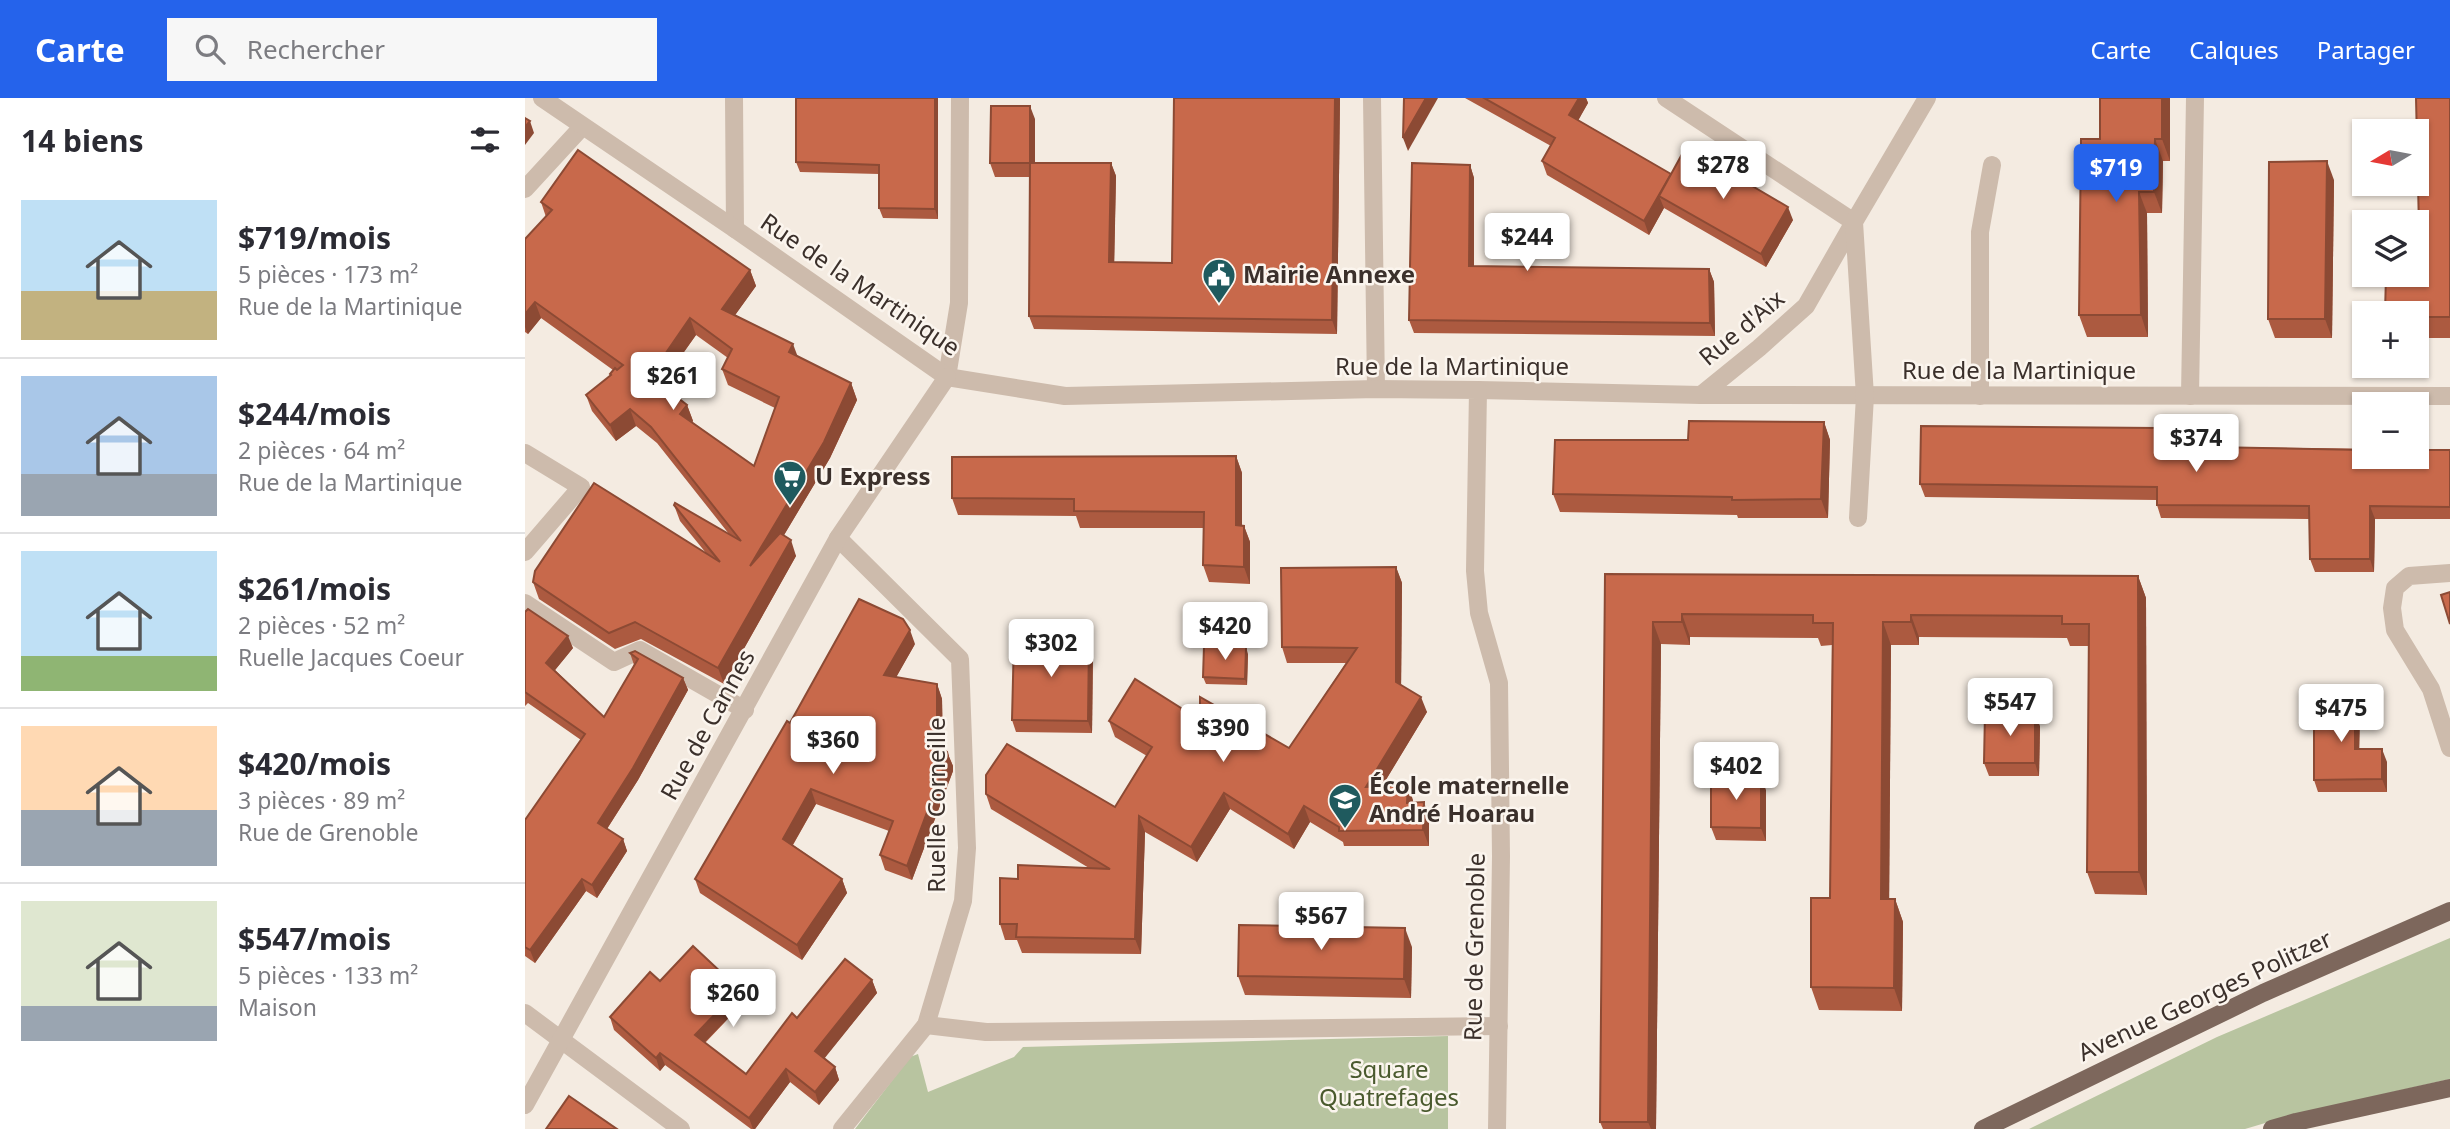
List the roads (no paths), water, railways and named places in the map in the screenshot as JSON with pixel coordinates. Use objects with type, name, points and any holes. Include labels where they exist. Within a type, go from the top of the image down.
[{"type":"main road","name":"Avenue Georges Politzer","points":[[1983,1129],[2263,993],[2450,911]]},
{"type":"main road","points":[[2272,1129],[2450,1088]]},
{"type":"street","name":"Rue de la Martinique","points":[[542,98],[947,377],[1065,396],[1375,389],[1701,395],[2450,396]]},
{"type":"street","points":[[734,98],[735,229]]},
{"type":"street","points":[[947,377],[959,303],[960,98]]},
{"type":"street","points":[[1372,98],[1375,389]]},
{"type":"street","points":[[1666,98],[1854,222],[1865,396],[1859,518]]},
{"type":"street","name":"Rue d'Aix","points":[[1701,395],[1806,306],[1927,98]]},
{"type":"street","points":[[2190,396],[2195,98]]},
{"type":"street","points":[[525,189],[582,127]]},
{"type":"street","points":[[1980,396],[1980,232],[1992,165]]},
{"type":"street","name":"Rue de Cannes","points":[[525,1105],[838,538],[947,377]]},
{"type":"street","name":"Rue de Grenoble","points":[[1478,390],[1475,571],[1479,613],[1499,683],[1501,796],[1497,1129]]},
{"type":"street","points":[[525,453],[581,487],[525,552]]},
{"type":"street","name":"Ruelle Corneille","points":[[838,538],[960,659],[967,848],[963,901],[926,1025],[842,1129]]},
{"type":"street","points":[[2450,573],[2409,576],[2395,588],[2392,608],[2395,630],[2431,689],[2450,748]]},
{"type":"street","points":[[525,603],[614,662],[640,650],[745,710]]},
{"type":"street","points":[[525,1013],[681,1129]]},
{"type":"street","points":[[926,1025],[986,1032],[1499,1026]]},
{"type":"place","name":"Mairie Annexe","points":[[1219,305]]},
{"type":"place","name":"U Express","points":[[790,507]]},
{"type":"place","name":"École maternelle André Hoarau","points":[[1345,830]]},
{"type":"park label","name":"Square Quatrefages","points":[[1389,1084]]}]
